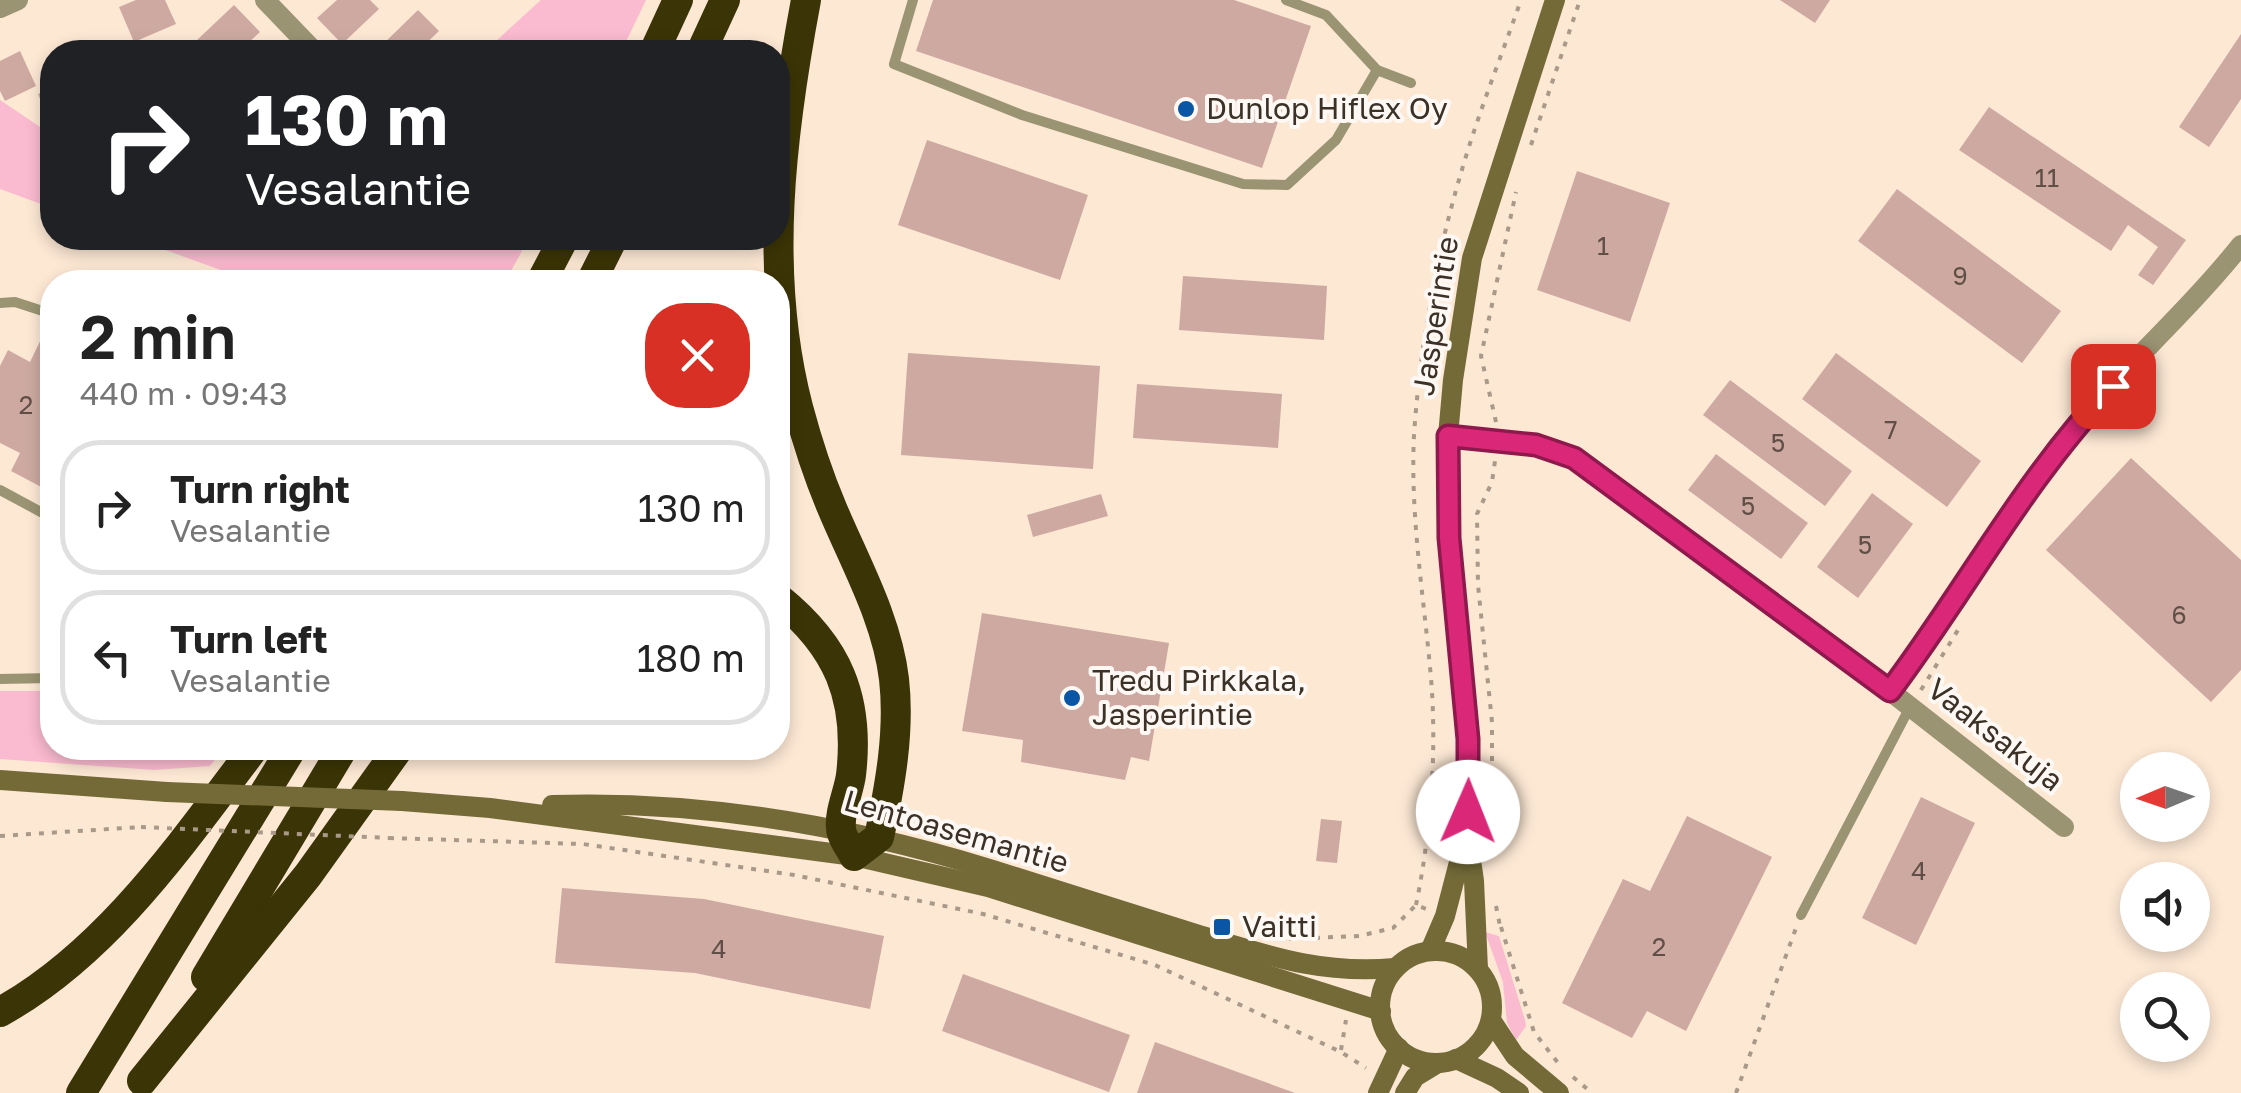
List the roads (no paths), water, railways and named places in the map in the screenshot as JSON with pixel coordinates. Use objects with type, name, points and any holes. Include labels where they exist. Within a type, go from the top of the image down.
[{"type":"highway","points":[[660,40],[678,0]]},
{"type":"highway","points":[[708,40],[726,0]]},
{"type":"highway","points":[[790,93],[806,0]]},
{"type":"highway","points":[[790,357],[798,406],[831,506],[886,642],[894,679],[894,735],[879,837],[847,842],[854,724],[849,700],[840,672],[826,648],[790,609]]},
{"type":"highway","points":[[0,1012],[46,982],[89,944],[178,849],[245,760]]},
{"type":"highway","points":[[81,1093],[285,760]]},
{"type":"highway","points":[[138,1087],[335,760]]},
{"type":"highway","points":[[138,1087],[308,875],[390,760]]},
{"type":"main road","name":"Jasperintie","points":[[1478,969],[1474,881],[1467,832],[1468,739],[1449,538],[1448,436],[1472,258],[1554,0]]},
{"type":"main road","name":"Lentoasemantie","points":[[0,780],[167,792],[402,801],[847,842]]},
{"type":"main road","name":"Lentoasemantie","points":[[490,808],[586,804],[702,810],[847,842],[1380,1012]]},
{"type":"main road","name":"Jasperintie","points":[[1430,951],[1446,916],[1467,832]]},
{"type":"main road","name":"Lentoasemantie","points":[[879,837],[1262,956],[1313,968],[1355,972],[1396,968]]},
{"type":"main road","points":[[1405,1093],[1415,1077],[1447,1061],[1472,1050],[1491,1020],[1492,998],[1478,969],[1464,958],[1430,951],[1405,960],[1386,981],[1380,1012],[1390,1038],[1411,1056],[1447,1061],[1497,1078],[1519,1093]]},
{"type":"main road","points":[[1491,1020],[1515,1056],[1560,1093]]},
{"type":"main road","points":[[1382,1086],[1399,1048]]},
{"type":"street","points":[[0,8],[18,0]]},
{"type":"street","points":[[265,0],[303,40]]},
{"type":"street","points":[[1890,691],[1934,633],[2025,491],[2062,442],[2241,245]]},
{"type":"street","name":"Vaaksakuja","points":[[1448,436],[1536,445],[1574,458],[1890,691],[2064,827]]},
{"type":"lane","points":[[912,0],[894,64],[1022,115],[1243,184],[1287,185],[1336,140],[1377,70]]},
{"type":"lane","points":[[1286,0],[1326,15],[1377,70],[1411,83]]},
{"type":"lane","points":[[0,303],[15,302],[40,310]]},
{"type":"lane","points":[[0,490],[40,512]]},
{"type":"lane","points":[[0,679],[40,678]]},
{"type":"lane","points":[[1801,916],[1910,708]]},
{"type":"place","name":"Dunlop Hiflex Oy","points":[[1186,109]]},
{"type":"place","name":"Tredu Pirkkala, Jasperintie","points":[[1072,698]]},
{"type":"place","name":"Vaitti","points":[[1222,927]]}]
